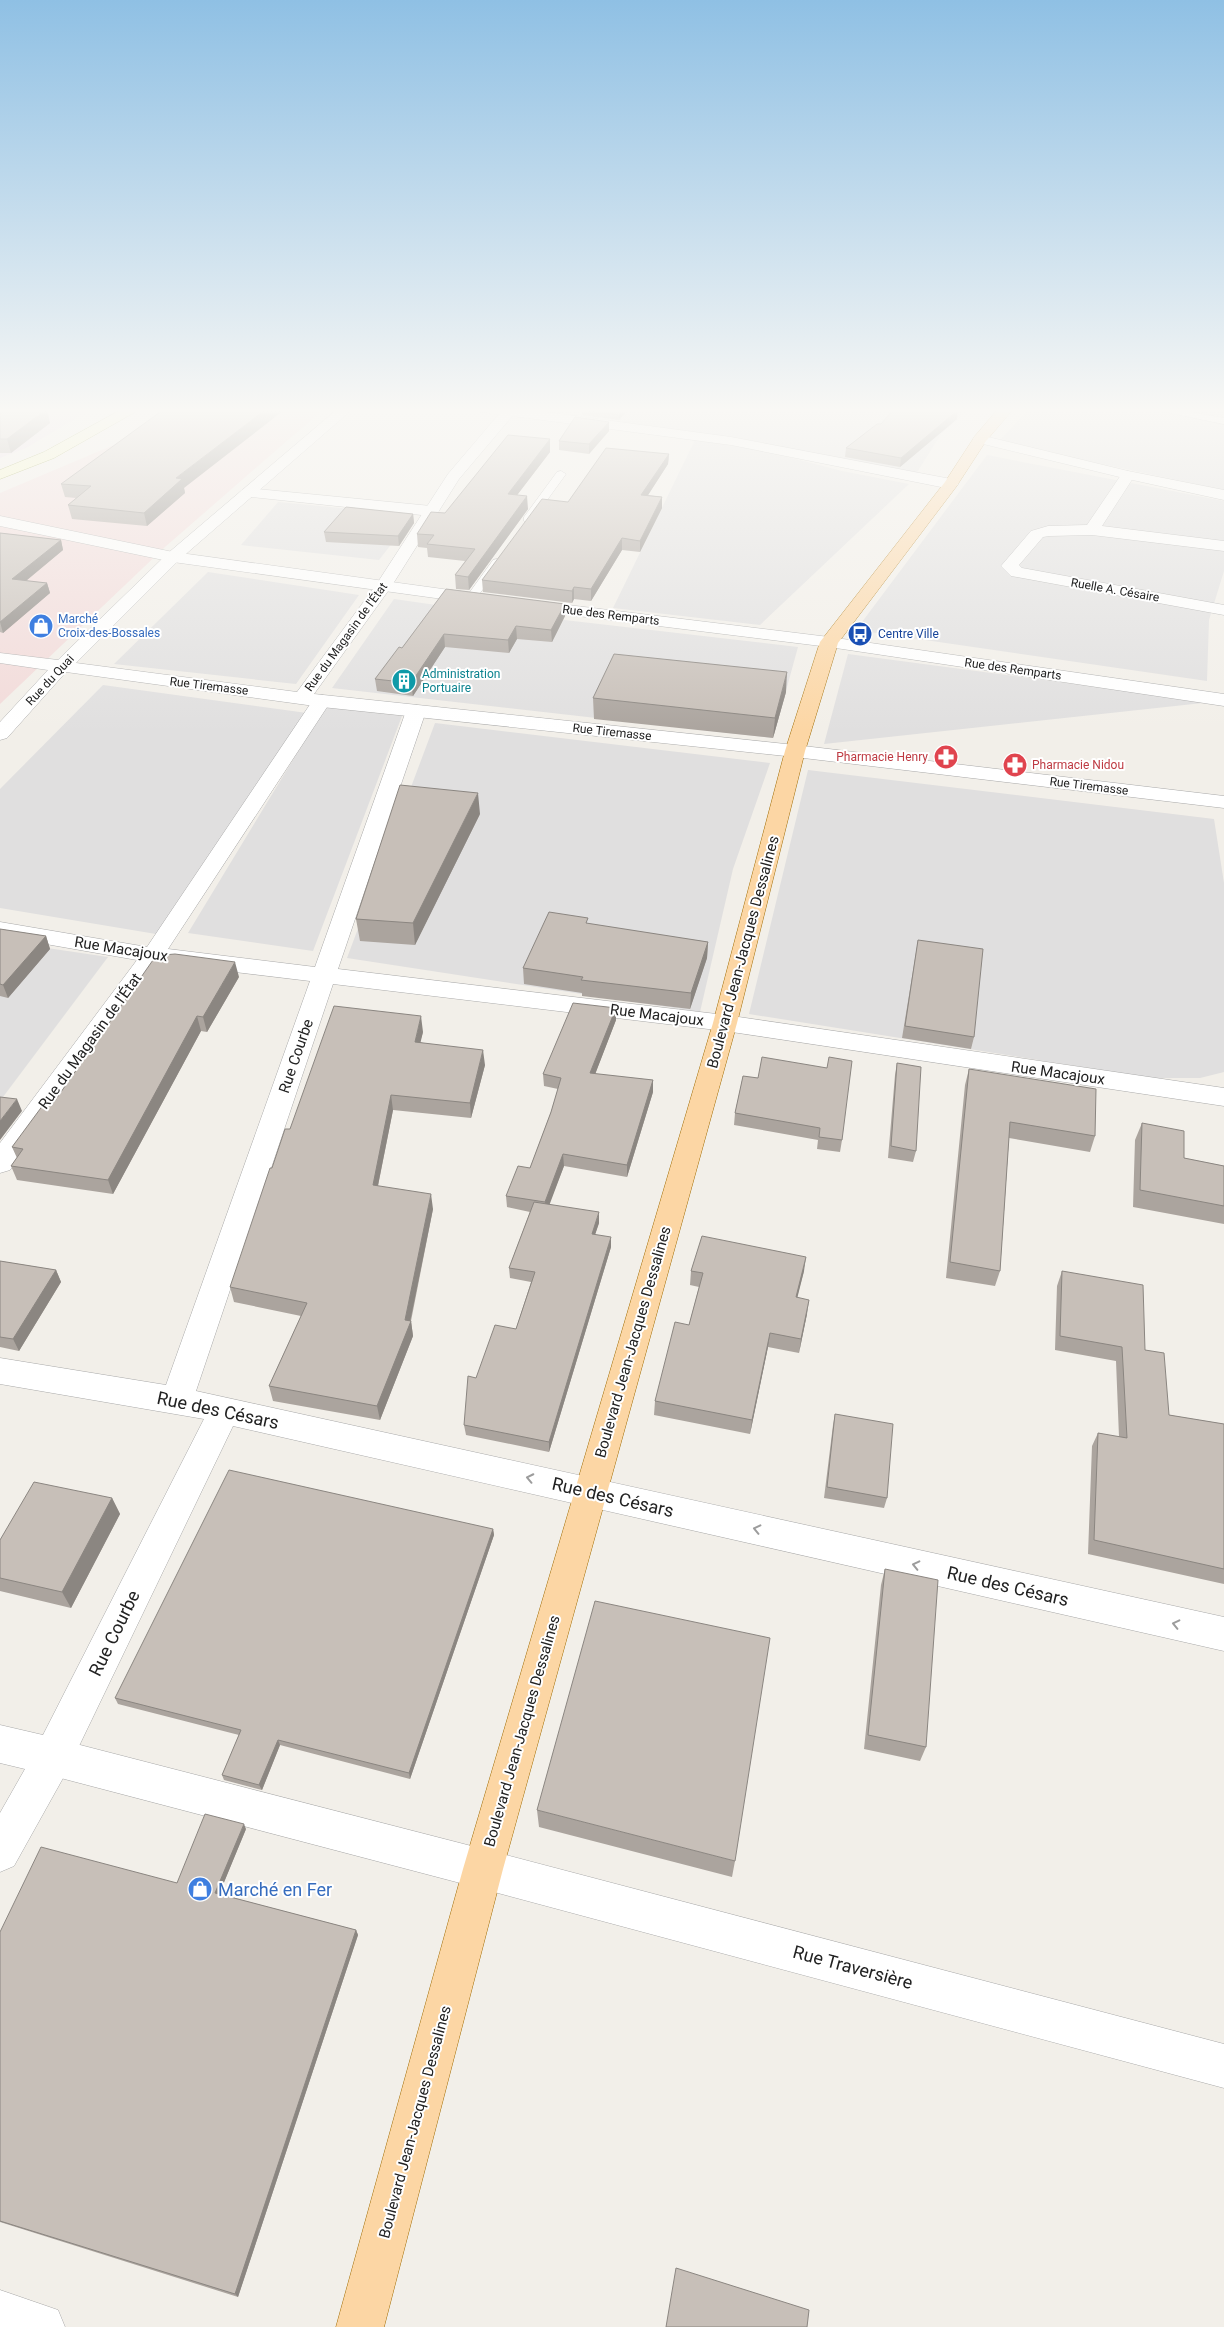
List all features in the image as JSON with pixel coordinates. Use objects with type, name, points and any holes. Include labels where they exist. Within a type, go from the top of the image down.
[{"type":"main road","name":"Boulevard Jean-Jacques Dessalines","points":[[360,2327],[483,1869],[725,1023],[795,751],[829,642],[927,516]]},
{"type":"street","name":"Rue du Quai","points":[[0,734],[60,668],[173,557],[221,516]]},
{"type":"street","name":"Rue du Magasin de l'État","points":[[302,698],[383,587],[428,516]]},
{"type":"street","points":[[1101,516],[1092,530],[1224,546]]},
{"type":"street","name":"Rue des Remparts","points":[[0,521],[173,557],[383,587],[829,642],[1224,700]]},
{"type":"street","name":"Ruelle A. Césaire","points":[[1092,530],[1041,532],[1009,566],[1010,569],[1017,572],[1224,610]]},
{"type":"street","name":"Rue Tiremasse","points":[[0,658],[60,668],[322,701],[795,751],[1224,802]]},
{"type":"street","name":"Rue du Magasin de l'État","points":[[0,1163],[153,955],[322,701]]},
{"type":"street","name":"Rue Courbe","points":[[177,1400],[416,711]]},
{"type":"street","name":"Rue Macajoux","points":[[0,929],[153,955],[725,1023],[1224,1097]]},
{"type":"street","name":"Rue des Césars","points":[[0,1371],[177,1400],[1224,1634]]},
{"type":"street","name":"Rue Courbe","points":[[0,1852],[53,1757],[224,1412]]},
{"type":"street","name":"Rue Traversière","points":[[0,1744],[483,1869],[1224,2066]]},
{"type":"street","points":[[0,2314],[41,2327]]},
{"type":"lane","points":[[522,528],[531,516]]},
{"type":"lane","points":[[471,598],[505,552]]},
{"type":"shaded area","points":[[0,516],[201,516],[165,547],[0,704]]},
{"type":"shaded area","points":[[266,516],[414,516],[379,560],[241,545]]},
{"type":"shaded area","points":[[658,516],[876,516],[760,625],[613,608]]},
{"type":"shaded area","points":[[942,516],[1224,516],[1224,571],[1209,620],[1207,681],[856,630]]},
{"type":"shaded area","points":[[208,572],[359,595],[296,684],[114,664]]},
{"type":"shaded area","points":[[394,599],[798,647],[773,738],[332,688]]},
{"type":"shaded area","points":[[848,654],[1212,702],[824,744]]},
{"type":"shaded area","points":[[103,685],[307,713],[156,934],[0,908],[0,789]]},
{"type":"shaded area","points":[[325,707],[402,716],[313,951],[188,933]]},
{"type":"shaded area","points":[[435,723],[770,763],[733,869],[700,1012],[347,958]]},
{"type":"shaded area","points":[[808,770],[1214,819],[1224,883],[1224,1072],[1200,1078],[1152,1078],[749,1014]]},
{"type":"shaded area","points":[[0,941],[108,957],[0,1101]]},
{"type":"building","points":[[338,516],[412,516],[398,536],[324,532]]},
{"type":"building","points":[[429,516],[513,516],[468,577],[455,575],[475,549],[427,544],[434,535],[417,534]]},
{"type":"building","points":[[530,516],[653,516],[640,541],[622,538],[591,589],[574,587],[572,591],[482,580]]},
{"type":"building","points":[[0,533],[61,540],[12,579],[47,583],[0,622]]},
{"type":"building","points":[[446,589],[565,604],[551,630],[516,626],[508,640],[444,634],[411,683],[375,679],[399,647],[402,648]]},
{"type":"building","points":[[614,654],[787,672],[775,718],[593,698]]},
{"type":"building","points":[[400,785],[478,793],[413,923],[356,919]]},
{"type":"building","points":[[549,912],[588,918],[586,923],[708,942],[691,993],[581,980],[583,977],[523,968]]},
{"type":"building","points":[[0,929],[46,936],[3,985],[0,984]]},
{"type":"building","points":[[918,940],[983,949],[974,1037],[905,1026]]},
{"type":"building","points":[[175,954],[235,962],[203,1017],[197,1016],[108,1180],[11,1166],[23,1149],[12,1147],[46,1101],[54,1102],[153,960],[163,955]]},
{"type":"building","points":[[573,1003],[616,1008],[590,1073],[653,1080],[627,1165],[563,1154],[545,1202],[506,1196],[518,1166],[530,1168],[551,1112],[561,1078],[543,1074]]},
{"type":"building","points":[[334,1006],[421,1016],[415,1042],[483,1050],[470,1103],[391,1095],[373,1185],[431,1194],[405,1320],[411,1321],[377,1406],[269,1386],[307,1303],[230,1287],[270,1168],[272,1168],[285,1129],[290,1129]]},
{"type":"building","points":[[762,1057],[827,1068],[829,1057],[852,1061],[842,1140],[819,1137],[820,1128],[735,1113],[743,1076],[758,1078]]},
{"type":"building","points":[[897,1063],[921,1067],[916,1151],[891,1146]]},
{"type":"building","points":[[969,1069],[1096,1089],[1095,1136],[1010,1122],[1000,1271],[950,1262]]},
{"type":"building","points":[[0,1097],[17,1099],[0,1121]]},
{"type":"building","points":[[1142,1123],[1184,1131],[1184,1158],[1224,1166],[1224,1206],[1140,1190]]},
{"type":"building","points":[[534,1202],[599,1212],[592,1234],[611,1237],[549,1442],[464,1425],[468,1376],[476,1378],[495,1325],[516,1329],[535,1272],[509,1268]]},
{"type":"building","points":[[702,1236],[806,1257],[796,1297],[809,1300],[801,1339],[770,1333],[752,1420],[655,1401],[675,1322],[689,1325],[703,1273],[691,1271]]},
{"type":"building","points":[[0,1261],[56,1270],[13,1339],[0,1337]]},
{"type":"building","points":[[1062,1271],[1143,1285],[1145,1350],[1164,1353],[1169,1415],[1224,1424],[1224,1569],[1094,1540],[1098,1433],[1127,1438],[1122,1347],[1060,1336]]},
{"type":"building","points":[[835,1414],[893,1424],[887,1498],[827,1487]]},
{"type":"building","points":[[229,1470],[493,1529],[409,1773],[278,1740],[259,1785],[222,1775],[241,1730],[115,1698]]},
{"type":"building","points":[[34,1482],[112,1498],[62,1592],[0,1578],[0,1540]]},
{"type":"building","points":[[885,1569],[938,1580],[926,1747],[868,1735]]},
{"type":"building","points":[[595,1601],[770,1638],[735,1861],[537,1810]]},
{"type":"building","points":[[205,1814],[244,1824],[215,1893],[356,1930],[235,2294],[0,2221],[0,1932],[41,1847],[177,1883]]},
{"type":"building","points":[[676,2268],[809,2310],[807,2327],[666,2327]]},
{"type":"place","name":"Marché Croix-des-Bossales","points":[[41,626]]},
{"type":"place","name":"Centre Ville","points":[[860,634]]},
{"type":"place","name":"Administration Portuaire","points":[[404,681]]},
{"type":"place","name":"Pharmacie Henry","points":[[946,757]]},
{"type":"place","name":"Pharmacie Nidou","points":[[1015,765]]},
{"type":"place","name":"Marché en Fer","points":[[200,1889]]}]
